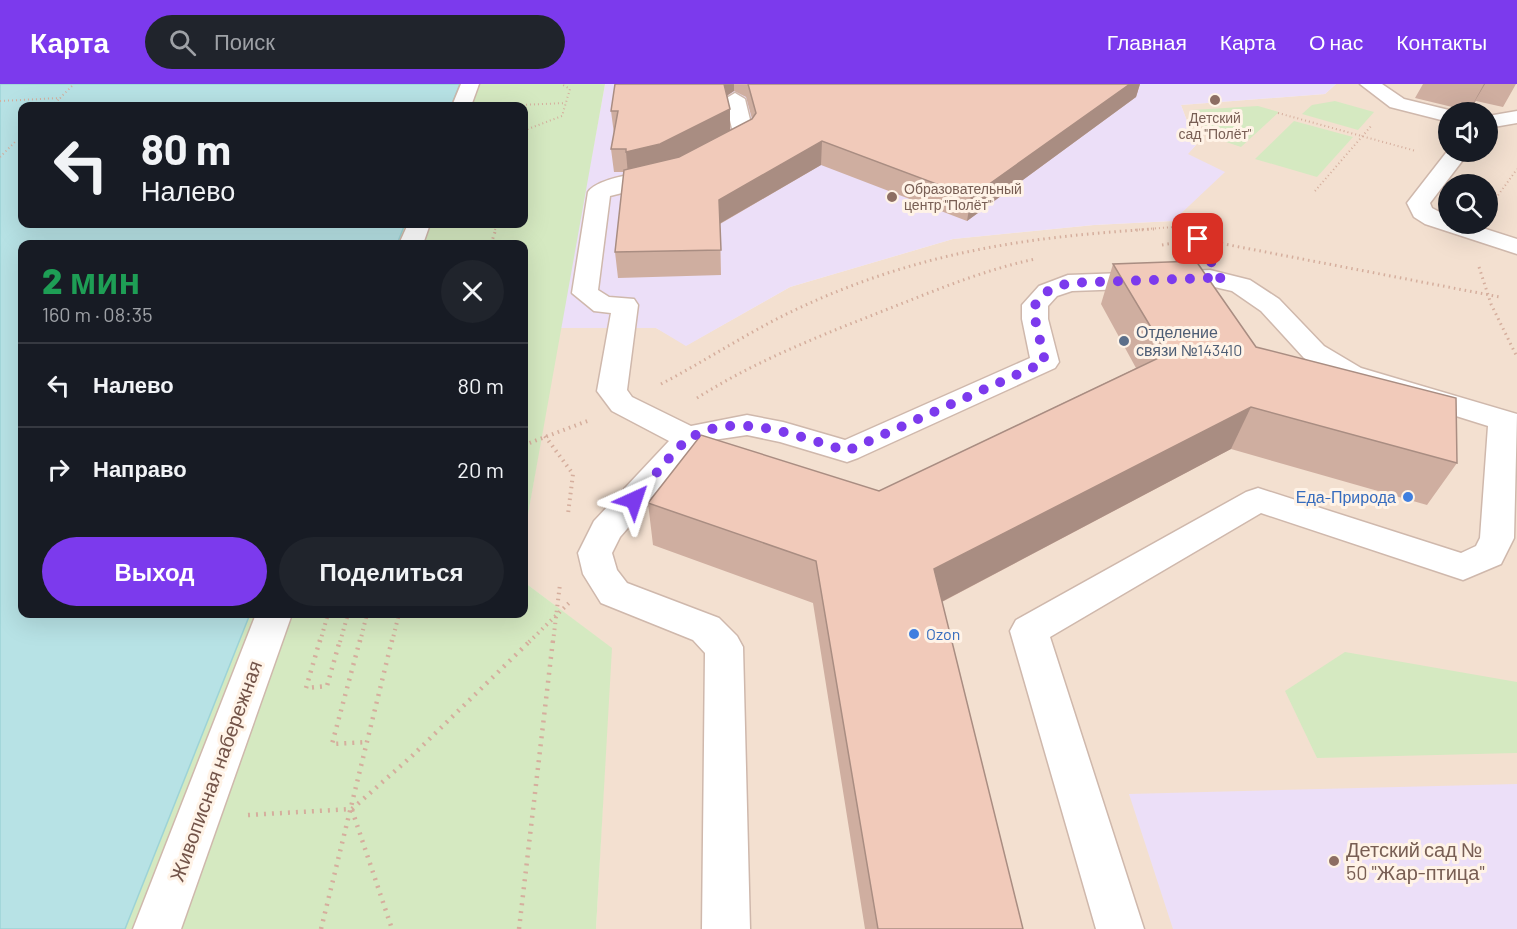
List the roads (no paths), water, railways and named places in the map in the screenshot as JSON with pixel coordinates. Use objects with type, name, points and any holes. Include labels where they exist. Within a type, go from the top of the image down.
[{"type":"street","points":[[463,102],[470,84]]},
{"type":"street","points":[[1369,84],[1397,103],[1438,113]]},
{"type":"street","points":[[689,438],[622,404],[612,391],[625,305],[603,305],[585,293],[599,192],[671,174],[744,136],[735,99]]},
{"type":"street","points":[[1498,120],[1517,117]]},
{"type":"street","points":[[1449,162],[1418,203],[1422,212],[1433,219],[1517,247]]},
{"type":"street","points":[[726,929],[724,647],[706,629],[614,593],[601,574],[595,553],[606,530],[689,438],[747,425],[783,432],[847,451],[1045,362],[1035,319],[1035,305],[1048,291],[1068,283],[1209,278],[1241,285],[1270,305],[1314,352],[1351,374],[1510,423],[1497,538],[1490,555],[1463,567],[1258,500],[1029,631],[1120,929]]},
{"type":"street","name":"Живописная набережная","points":[[157,929],[273,618]]},
{"type":"water","points":[[0,84],[460,84],[453,102],[18,102],[18,228],[403,228],[399,240],[18,240],[18,618],[248,618],[125,929],[0,929]]},
{"type":"place","name":"Детский сад \"Полёт\"","points":[[1215,100]]},
{"type":"place","name":"Образовательный центр \"Полёт\"","points":[[892,197]]},
{"type":"place","name":"Отделение связи №143410","points":[[1124,341]]},
{"type":"place","name":"Еда-Природа","points":[[1408,497]]},
{"type":"place","name":"Ozon","points":[[914,634]]},
{"type":"place","name":"Детский сад № 50 \"Жар-птица\"","points":[[1334,861]]}]
